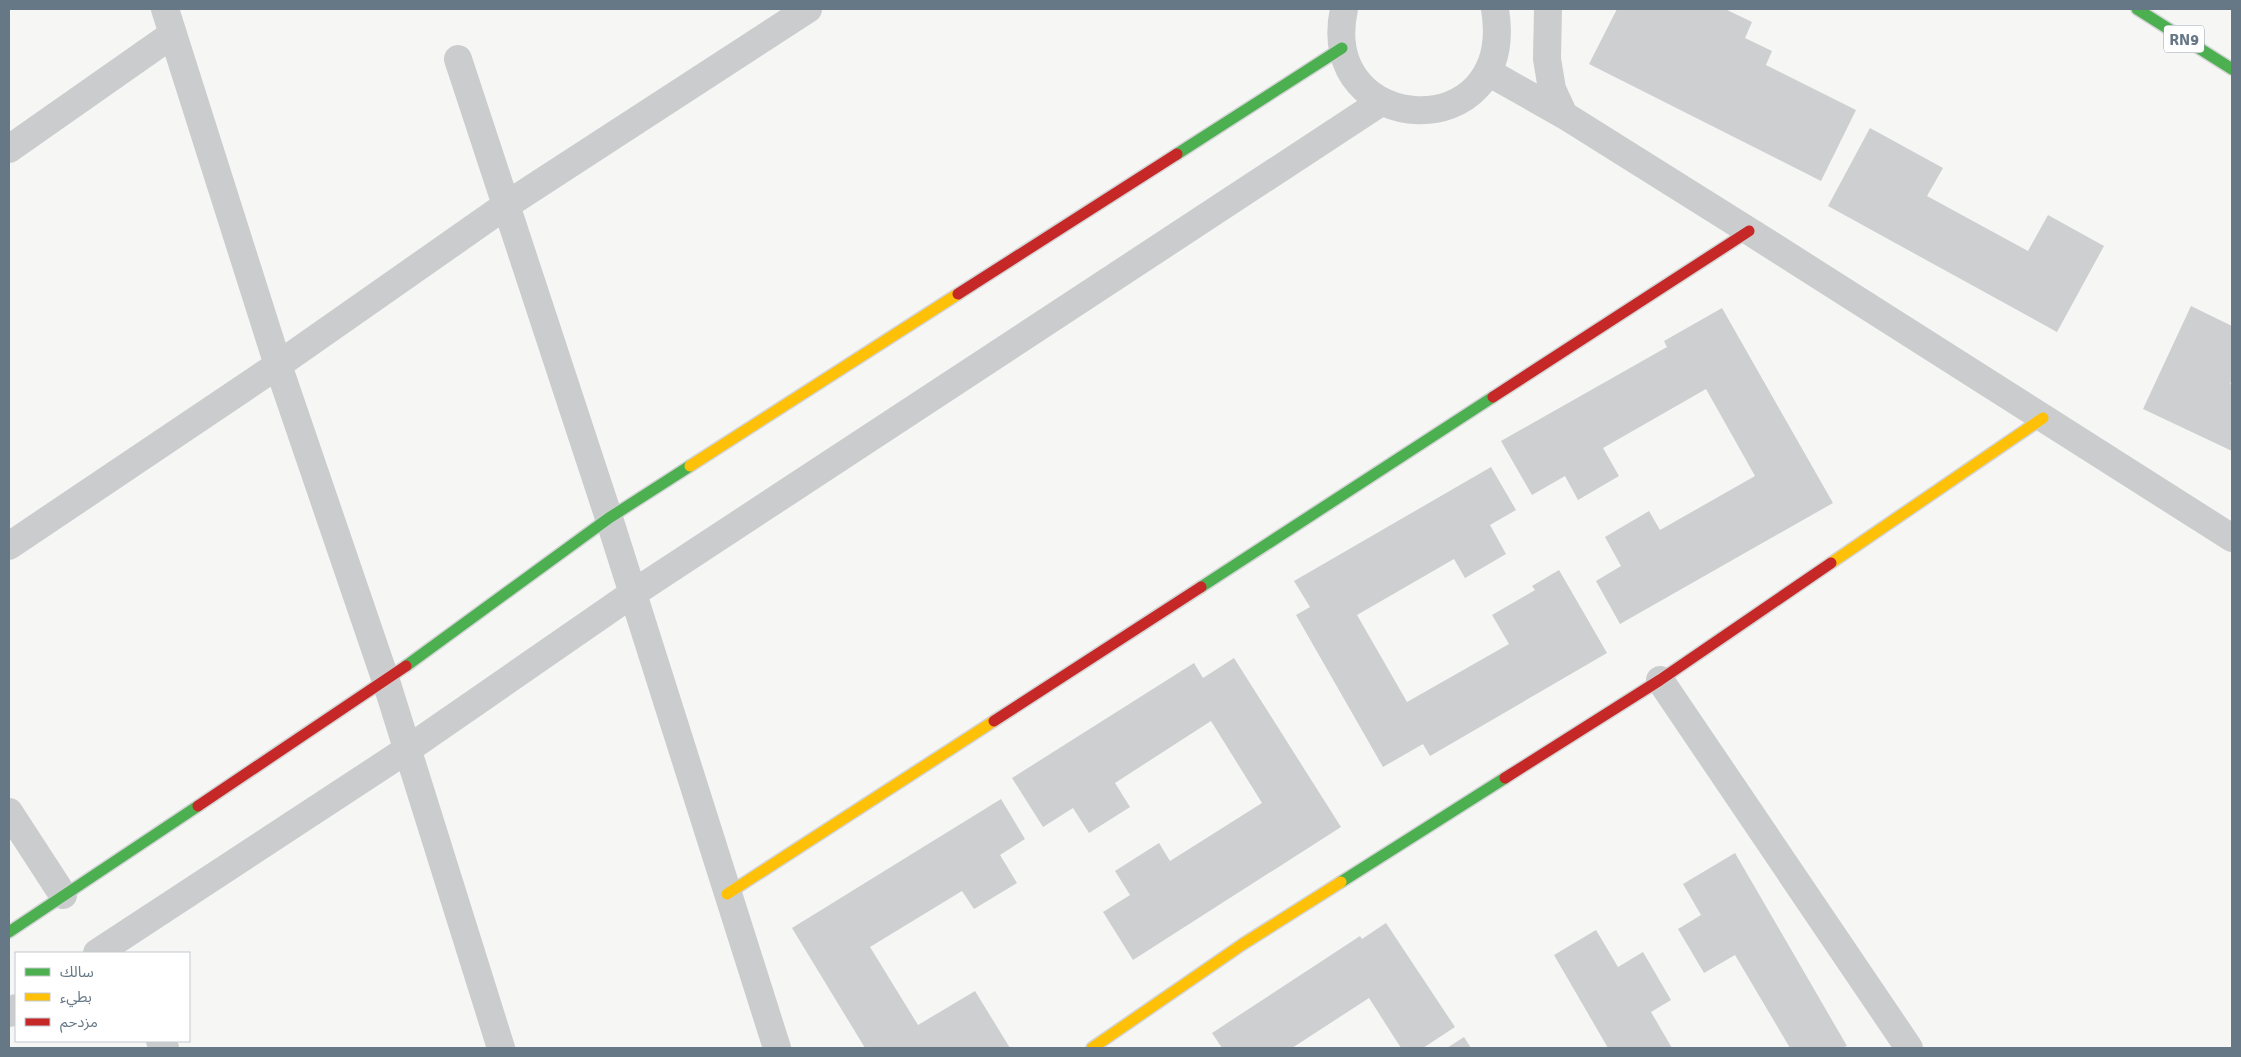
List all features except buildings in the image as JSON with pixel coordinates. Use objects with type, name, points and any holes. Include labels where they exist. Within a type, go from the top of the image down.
[{"type":"main road","name":"RN9","points":[[2137,9],[2232,69]]},
{"type":"main road","points":[[9,932],[386,681],[609,518],[1342,48]]},
{"type":"main road","points":[[727,894],[1749,231]]},
{"type":"main road","points":[[1108,1044],[1242,944],[1660,680],[2043,418]]},
{"type":"street","points":[[9,546],[278,365],[505,206],[808,9]]},
{"type":"street","points":[[1344,9],[1340,26],[1342,48],[1350,69],[1363,88],[1382,102],[1404,110],[1429,111],[1453,104],[1473,91],[1488,72],[1496,51],[1498,29],[1495,9]]},
{"type":"street","points":[[1548,9],[1547,37],[1552,89],[1564,115]]},
{"type":"street","points":[[9,149],[169,21],[278,365],[386,681],[502,1048]]},
{"type":"street","points":[[458,59],[609,518],[777,1048]]},
{"type":"street","points":[[1488,72],[1564,115],[2232,538]]},
{"type":"street","points":[[102,952],[408,749],[632,594],[1382,102]]},
{"type":"street","points":[[1660,680],[1909,1048]]},
{"type":"street","points":[[9,812],[63,895]]},
{"type":"traffic: fast","points":[[2137,9],[2232,69]]},
{"type":"traffic: fast","points":[[1177,154],[1342,48]]},
{"type":"traffic: fast","points":[[1201,587],[1493,397]]},
{"type":"traffic: fast","points":[[406,666],[609,518],[690,466]]},
{"type":"traffic: fast","points":[[1341,882],[1505,778]]},
{"type":"traffic: fast","points":[[9,932],[198,806]]},
{"type":"traffic: slow","points":[[690,466],[958,294]]},
{"type":"traffic: slow","points":[[1831,563],[2043,418]]},
{"type":"traffic: slow","points":[[727,894],[994,721]]},
{"type":"traffic: slow","points":[[1092,1048],[1243,944],[1341,882]]},
{"type":"traffic: jam","points":[[958,294],[1177,154]]},
{"type":"traffic: jam","points":[[1493,397],[1749,231]]},
{"type":"traffic: jam","points":[[1505,778],[1660,680],[1831,563]]},
{"type":"traffic: jam","points":[[994,721],[1201,587]]},
{"type":"traffic: jam","points":[[198,806],[406,666]]}]
